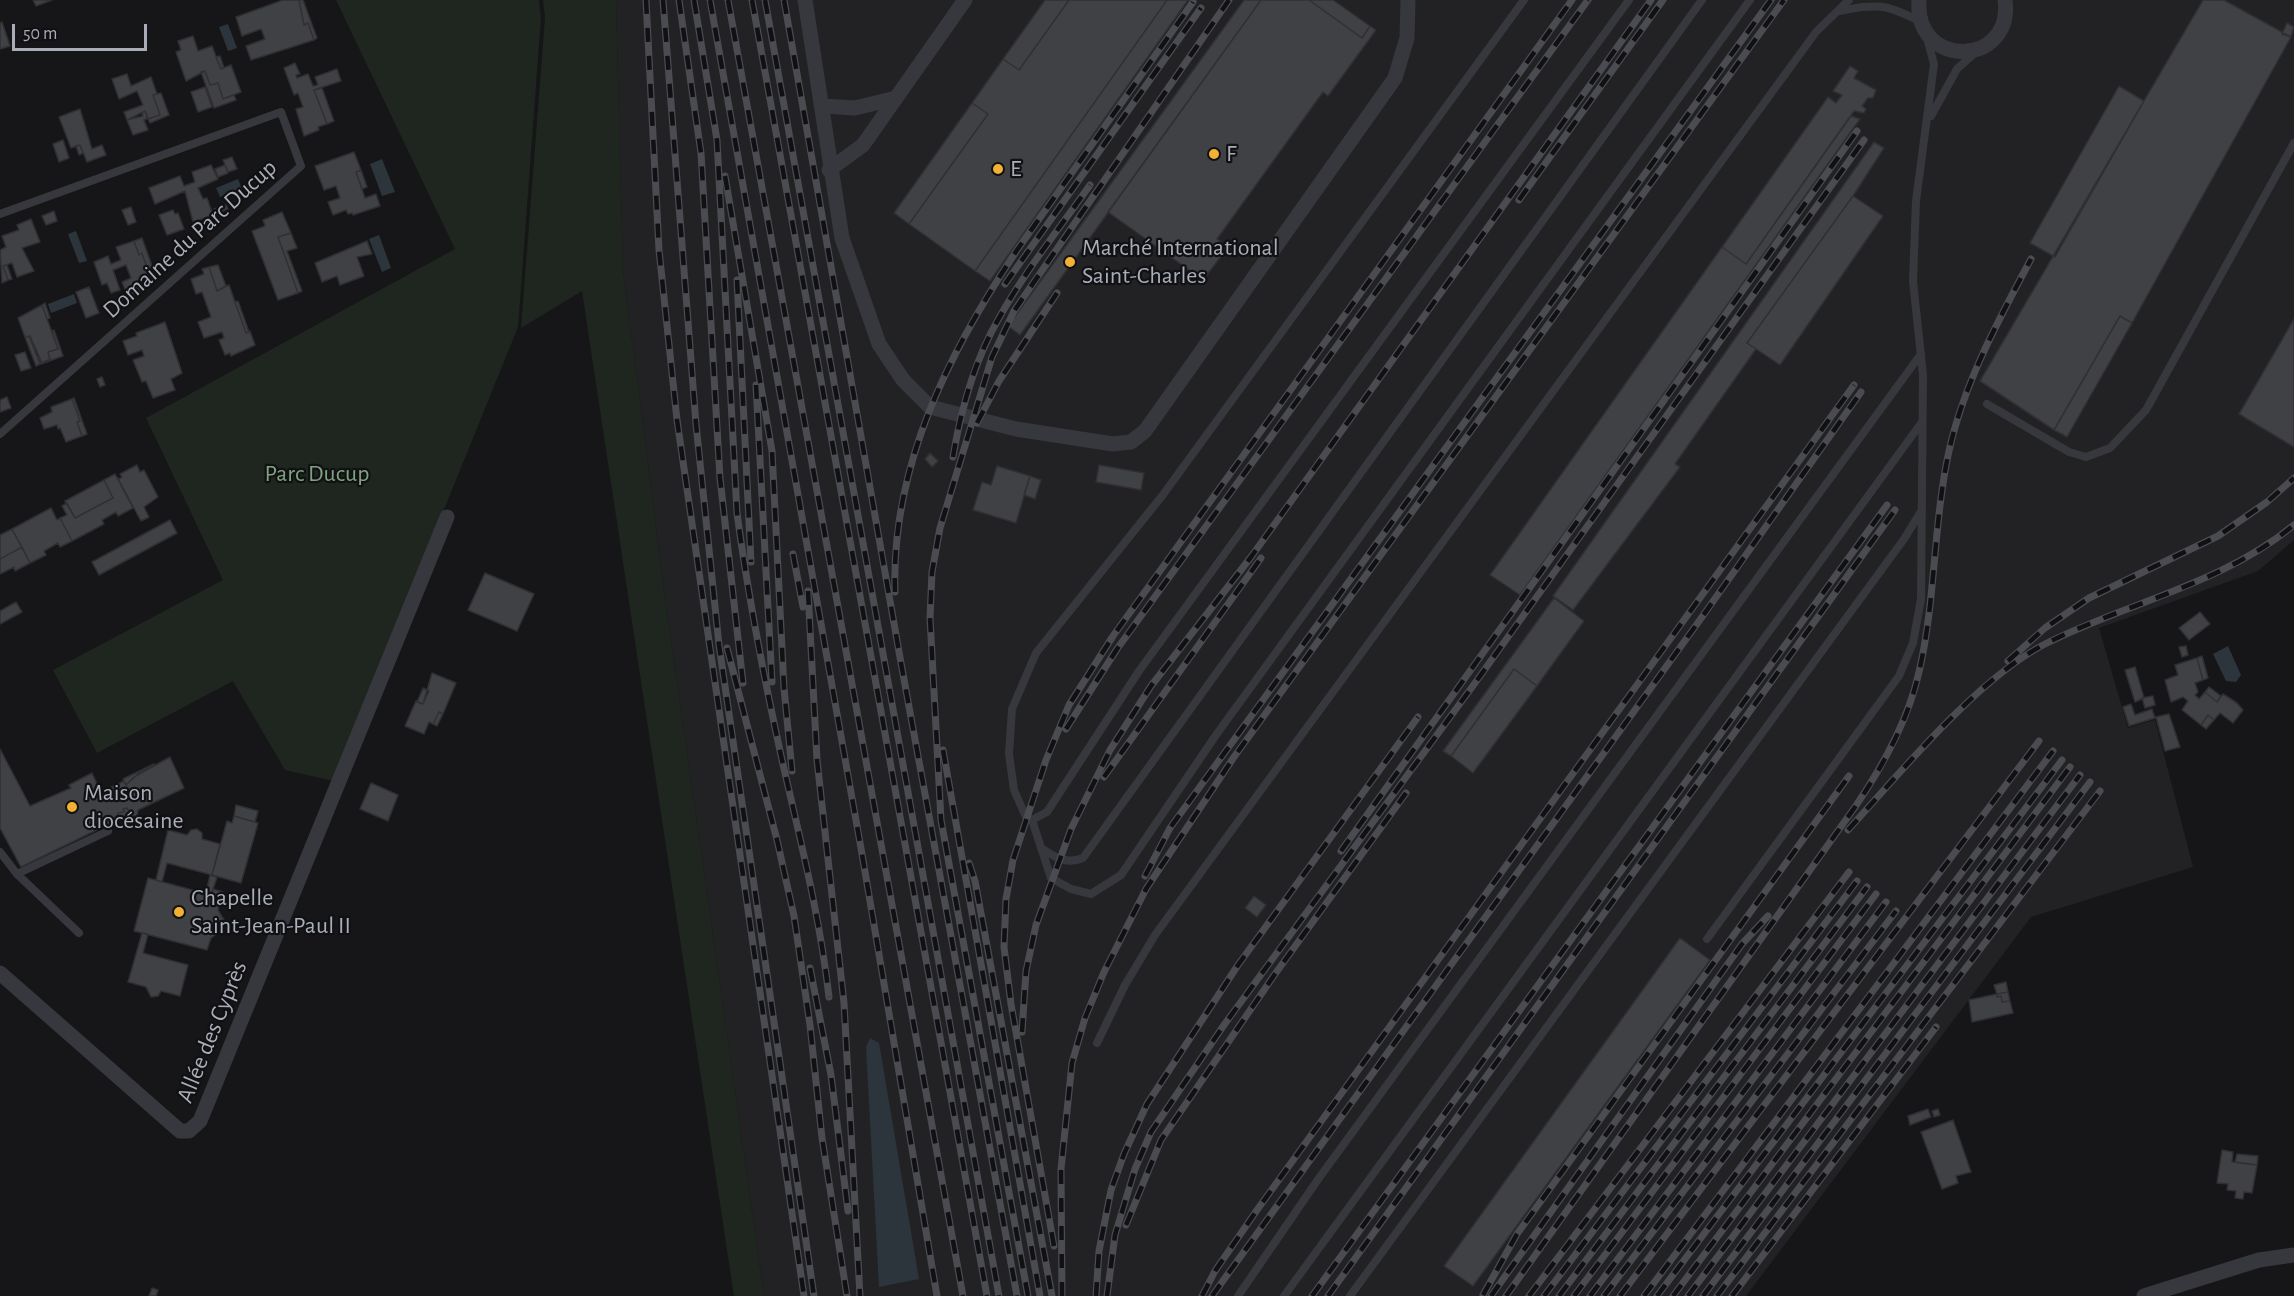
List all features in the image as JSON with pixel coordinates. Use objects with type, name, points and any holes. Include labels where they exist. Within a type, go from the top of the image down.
[{"type":"street","points":[[805,0],[823,106],[829,170],[842,238],[879,344],[903,380],[930,407],[1016,429],[1113,444],[1131,442],[1145,431],[1395,78],[1407,38],[1408,0]]},
{"type":"street","points":[[829,170],[863,145],[965,0]]},
{"type":"street","points":[[1919,0],[1923,28],[1936,44],[1950,51],[1964,53],[1979,50],[1998,34],[2009,4]]},
{"type":"street","points":[[823,106],[855,108],[896,98]]},
{"type":"street","name":"Allée des Cyprès","points":[[0,973],[180,1131],[189,1131],[200,1120],[447,517]]},
{"type":"street","points":[[2144,1296],[2259,1260],[2294,1255]]},
{"type":"lane","points":[[1524,0],[1162,496],[1036,653],[1012,709],[1009,754],[1014,790],[1026,816],[1032,820],[1051,878],[1071,889],[1091,894],[1121,875],[1216,735],[1750,0]]},
{"type":"lane","points":[[1032,820],[1047,812],[1139,671],[1629,0]]},
{"type":"lane","points":[[1041,848],[1059,859],[1073,862],[1083,858],[1702,0]]},
{"type":"lane","points":[[1097,1043],[1125,985],[1155,935],[1816,32],[1849,0]]},
{"type":"lane","points":[[1707,939],[1899,676],[1913,643],[1922,599],[1921,354],[1913,281],[1916,201],[1934,64],[1923,28],[1895,8],[1874,6],[1839,11]]},
{"type":"lane","points":[[1928,123],[1957,69],[1979,50]]},
{"type":"lane","name":"Domaine du Parc Ducup","points":[[0,214],[281,112],[301,166],[0,434]]},
{"type":"lane","points":[[1987,404],[2069,452],[2086,457],[2110,448],[2146,410],[2294,143]]},
{"type":"lane","points":[[1238,1296],[1326,1169],[1921,354]]},
{"type":"lane","points":[[1284,1296],[1922,422]]},
{"type":"lane","points":[[1350,1296],[1904,539],[1921,512]]},
{"type":"lane","points":[[17,874],[108,831]]},
{"type":"lane","points":[[0,852],[17,874],[80,933]]},
{"type":"shaded area","points":[[616,0],[2294,0],[2294,540],[2258,571],[2099,628],[2128,728],[2155,720],[2193,867],[2031,917],[1746,1296],[764,1296],[664,591],[623,269]]},
{"type":"shaded area","points":[[228,24],[237,48],[228,51],[219,27]]},
{"type":"shaded area","points":[[382,159],[395,192],[382,196],[370,164]]},
{"type":"shaded area","points":[[238,179],[242,189],[220,197],[216,188]]},
{"type":"shaded area","points":[[76,231],[87,261],[79,263],[68,234]]},
{"type":"shaded area","points":[[379,235],[391,268],[382,272],[369,239]]},
{"type":"shaded area","points":[[74,294],[77,303],[51,313],[48,304]]},
{"type":"shaded area","points":[[2228,646],[2241,675],[2236,682],[2226,681],[2213,654]]},
{"type":"shaded area","points":[[870,1038],[879,1043],[919,1279],[879,1287],[866,1047]]},
{"type":"green space","name":"Parc Ducup","points":[[336,0],[539,0],[541,18],[518,327],[334,781],[285,770],[233,681],[97,753],[53,670],[223,580],[146,418],[455,249]]},
{"type":"green space","points":[[543,0],[616,0],[623,269],[664,591],[764,1296],[734,1296],[582,291],[521,328],[545,18]]},
{"type":"building","points":[[33,0],[52,0],[36,6]]},
{"type":"building","points":[[283,0],[299,0],[304,25],[308,23],[314,40],[251,60],[246,46],[265,39],[261,29],[242,36],[236,17]]},
{"type":"building","points":[[299,0],[303,0],[317,38],[314,40],[308,23],[304,25]]},
{"type":"building","points":[[1045,0],[1069,0],[1019,70],[1003,59]]},
{"type":"building","name":"E","points":[[1069,0],[1167,0],[975,271],[909,224],[988,114],[972,103],[1003,59],[1019,70]]},
{"type":"building","points":[[1167,0],[1188,0],[990,281],[975,271]]},
{"type":"building","points":[[1244,0],[1261,0],[1020,335],[1008,326]]},
{"type":"building","name":"F","points":[[1261,0],[1309,0],[1362,38],[1370,26],[1376,30],[1328,96],[1323,92],[1217,239],[1228,247],[1203,280],[1108,212]]},
{"type":"building","points":[[1309,0],[1333,0],[1370,26],[1362,38]]},
{"type":"building","points":[[2203,0],[2224,0],[2291,37],[2132,323],[2120,316],[2054,430],[1980,381]]},
{"type":"building","points":[[2,22],[10,46],[0,49],[0,23]]},
{"type":"building","points":[[2287,23],[2294,27],[2291,37],[2282,34]]},
{"type":"building","points":[[193,36],[198,51],[212,46],[221,69],[231,65],[241,92],[223,99],[218,83],[210,85],[205,71],[186,81],[176,52],[181,50],[178,41]]},
{"type":"building","points":[[220,56],[224,68],[221,69],[216,57]]},
{"type":"building","points":[[295,63],[300,74],[296,75],[297,78],[308,74],[313,86],[318,85],[315,77],[337,69],[341,81],[314,90],[327,124],[304,136],[296,109],[303,107],[298,93],[294,95],[284,68]]},
{"type":"building","points":[[1850,66],[1858,71],[1854,78],[1876,90],[1873,98],[1868,98],[1862,106],[1866,109],[1864,113],[1854,111],[1746,264],[1722,247],[1828,97],[1836,103],[1842,95],[1833,91]]},
{"type":"building","points":[[205,71],[210,85],[218,83],[223,99],[234,95],[236,100],[214,108],[201,72]]},
{"type":"building","points":[[127,74],[131,86],[151,77],[157,94],[153,95],[160,115],[148,119],[145,111],[127,120],[124,112],[143,105],[137,91],[119,99],[112,79]]},
{"type":"building","points":[[2119,86],[2144,101],[2055,257],[2030,243]]},
{"type":"building","points":[[205,87],[212,107],[198,112],[191,92]]},
{"type":"building","points":[[322,88],[334,121],[327,124],[314,90]]},
{"type":"building","points":[[161,93],[169,115],[150,123],[148,119],[160,115],[153,95]]},
{"type":"building","points":[[972,103],[988,114],[909,224],[894,213]]},
{"type":"building","points":[[80,109],[92,149],[102,145],[106,155],[87,162],[80,145],[71,148],[59,117]]},
{"type":"building","points":[[145,111],[148,118],[144,120],[148,130],[133,135],[127,120],[143,116],[142,113]]},
{"type":"building","points":[[1851,116],[1860,119],[1520,595],[1490,575],[1722,247],[1746,264]]},
{"type":"building","points":[[63,140],[69,158],[59,162],[53,144]]},
{"type":"building","points":[[1874,142],[1884,148],[1853,196],[1747,343],[1756,349],[1675,464],[1680,467],[1573,610],[1553,596]]},
{"type":"building","points":[[80,145],[83,153],[79,155],[76,146]]},
{"type":"building","points":[[354,152],[361,170],[356,172],[365,198],[376,194],[380,206],[353,215],[348,214],[346,210],[333,215],[328,202],[340,198],[336,186],[324,190],[315,166]]},
{"type":"building","points":[[232,157],[237,169],[228,172],[223,160]]},
{"type":"building","points":[[211,165],[218,179],[198,188],[203,199],[207,198],[213,215],[193,222],[185,191],[155,204],[149,188],[180,176],[184,186],[195,182],[192,172]]},
{"type":"building","points":[[225,165],[228,173],[218,177],[215,169]]},
{"type":"building","points":[[361,170],[367,187],[362,189],[356,172]]},
{"type":"building","points":[[1853,196],[1883,216],[1780,365],[1747,343]]},
{"type":"building","points":[[226,205],[228,209],[216,214],[214,209]]},
{"type":"building","points":[[131,207],[136,222],[128,225],[122,210]]},
{"type":"building","points":[[173,210],[175,214],[178,213],[184,229],[167,235],[159,215]]},
{"type":"building","points":[[54,211],[57,221],[46,225],[42,216]]},
{"type":"building","points":[[282,212],[291,233],[278,237],[298,293],[278,300],[252,231],[265,226],[263,220]]},
{"type":"building","points":[[31,219],[40,242],[22,248],[34,271],[17,277],[12,263],[3,266],[8,280],[2,283],[0,250],[6,247],[2,236],[19,230],[17,225]]},
{"type":"building","points":[[291,233],[297,248],[287,251],[302,291],[298,293],[278,237]]},
{"type":"building","points":[[142,238],[156,277],[151,279],[142,253],[139,255],[134,241]]},
{"type":"building","points":[[134,241],[139,255],[142,253],[151,279],[156,277],[157,280],[153,279],[153,282],[143,285],[145,291],[128,297],[122,282],[131,278],[126,265],[113,270],[120,290],[111,293],[107,283],[102,285],[94,262],[108,256],[111,264],[121,260],[116,247]]},
{"type":"building","points":[[367,241],[372,254],[357,257],[364,276],[340,285],[337,276],[322,282],[315,263]]},
{"type":"building","points":[[7,265],[12,279],[8,280],[3,266]]},
{"type":"building","points":[[218,265],[226,286],[217,291],[209,267]]},
{"type":"building","points":[[209,267],[217,291],[229,285],[246,333],[250,331],[255,345],[231,356],[230,353],[225,355],[219,340],[224,338],[222,332],[204,338],[198,322],[211,317],[202,292],[196,294],[191,279],[204,274],[202,269]]},
{"type":"building","points":[[89,287],[99,313],[86,318],[76,292]]},
{"type":"building","points":[[238,301],[249,332],[246,333],[235,302]]},
{"type":"building","points":[[45,303],[50,318],[47,319],[42,305]]},
{"type":"building","points":[[42,305],[58,349],[48,352],[50,359],[42,363],[30,336],[25,337],[18,318]]},
{"type":"building","points":[[2120,316],[2132,323],[2067,437],[2054,430]]},
{"type":"building","points":[[2294,319],[2294,447],[2239,414]]},
{"type":"building","points":[[165,322],[182,373],[171,379],[175,390],[153,398],[146,381],[142,382],[133,360],[144,356],[142,350],[128,355],[123,341],[137,336],[136,333]]},
{"type":"building","points":[[54,330],[63,356],[41,364],[38,356],[42,363],[50,359],[48,352],[58,349],[52,331]]},
{"type":"building","points":[[29,336],[40,364],[36,366],[25,337]]},
{"type":"building","points":[[25,352],[31,368],[21,371],[15,355]]},
{"type":"building","points":[[102,377],[105,385],[100,387],[97,379]]},
{"type":"building","points":[[7,397],[11,408],[0,412],[0,400]]},
{"type":"building","points":[[74,398],[87,434],[82,436],[77,422],[80,421],[72,399]]},
{"type":"building","points":[[72,399],[80,421],[77,422],[82,436],[66,442],[57,425],[44,429],[40,418],[52,412],[51,407]]},
{"type":"building","points":[[930,453],[938,461],[932,467],[925,459]]},
{"type":"building","points":[[137,465],[140,472],[144,470],[158,497],[144,507],[149,517],[141,521],[117,477],[119,479],[122,477],[120,474]]},
{"type":"building","points":[[1099,465],[1144,473],[1141,490],[1096,482]]},
{"type":"building","points":[[997,466],[1030,476],[1016,523],[973,510],[982,482],[991,485]]},
{"type":"building","points":[[115,474],[133,508],[118,516],[116,512],[102,520],[104,524],[72,541],[60,518],[67,515],[62,506],[67,503],[75,518],[113,498],[104,480]]},
{"type":"building","points":[[1030,476],[1041,480],[1035,499],[1024,495]]},
{"type":"building","points":[[104,480],[113,498],[75,518],[65,501]]},
{"type":"building","points":[[51,508],[57,520],[60,518],[72,541],[60,547],[58,543],[44,551],[46,555],[30,563],[12,529]]},
{"type":"building","points":[[170,520],[177,533],[99,575],[92,562]]},
{"type":"building","points":[[12,529],[22,547],[0,559],[0,535]]},
{"type":"building","points":[[22,547],[30,563],[15,571],[14,567],[0,574],[0,559]]},
{"type":"building","points":[[485,573],[534,594],[517,631],[468,610]]},
{"type":"building","points":[[1554,598],[1584,621],[1537,686],[1514,669],[1451,756],[1443,751]]},
{"type":"building","points":[[16,602],[22,612],[0,624],[0,611]]},
{"type":"building","points":[[2200,612],[2210,624],[2189,640],[2179,628]]},
{"type":"building","points":[[2186,646],[2188,655],[2182,657],[2179,647]]},
{"type":"building","points":[[2202,656],[2208,678],[2203,680],[2197,658]]},
{"type":"building","points":[[2197,658],[2203,680],[2195,683],[2198,692],[2195,695],[2199,699],[2205,692],[2217,702],[2223,694],[2237,703],[2243,710],[2233,723],[2220,713],[2214,720],[2208,715],[2201,725],[2182,710],[2188,701],[2183,697],[2171,702],[2165,680],[2178,675],[2175,665]]},
{"type":"building","points":[[2135,667],[2144,698],[2135,702],[2125,670]]},
{"type":"building","points":[[1514,669],[1537,686],[1473,773],[1451,756]]},
{"type":"building","points":[[432,673],[456,683],[443,714],[439,712],[433,724],[429,722],[424,734],[405,726],[416,701],[423,704]]},
{"type":"building","points":[[2209,687],[2221,696],[2217,702],[2205,692]]},
{"type":"building","points":[[423,688],[429,691],[423,704],[417,702]]},
{"type":"building","points":[[2153,696],[2155,705],[2145,708],[2142,698]]},
{"type":"building","points":[[2131,704],[2135,715],[2152,709],[2155,718],[2129,726],[2123,707]]},
{"type":"building","points":[[439,712],[443,714],[437,726],[433,724]]},
{"type":"building","points":[[2169,714],[2180,747],[2165,751],[2156,717]]},
{"type":"building","points":[[2208,715],[2214,720],[2206,729],[2201,725]]},
{"type":"building","name":"Maison diocésaine","points":[[0,749],[30,806],[71,788],[69,785],[92,773],[105,801],[128,790],[126,785],[134,777],[170,757],[184,788],[138,810],[137,816],[132,816],[127,808],[123,809],[124,812],[118,813],[115,821],[21,867],[0,828]]},
{"type":"building","points":[[154,764],[140,772],[126,785],[123,779]]},
{"type":"building","points":[[124,781],[128,790],[105,801],[101,792]]},
{"type":"building","points":[[371,783],[398,795],[388,821],[360,809]]},
{"type":"building","points":[[236,805],[258,811],[255,822],[234,816]]},
{"type":"building","points":[[127,808],[130,814],[115,821],[118,813],[124,812],[123,809]]},
{"type":"building","points":[[234,816],[258,823],[241,883],[212,875],[227,821],[232,823]]},
{"type":"building","points":[[197,829],[202,833],[202,839],[220,844],[212,875],[167,863],[162,882],[156,880],[168,830],[187,835],[191,830]]},
{"type":"building","points":[[210,875],[217,877],[211,895],[206,893]]},
{"type":"building","name":"Chapelle Saint-Jean-Paul II","points":[[148,878],[211,895],[213,889],[223,892],[218,910],[224,920],[220,932],[211,938],[207,950],[134,931]]},
{"type":"building","points":[[1254,896],[1266,905],[1257,917],[1245,908]]},
{"type":"building","points":[[142,933],[148,934],[143,953],[188,965],[180,996],[161,991],[158,996],[151,997],[146,987],[128,982]]},
{"type":"building","points":[[1680,938],[1710,960],[1473,1286],[1444,1266]]},
{"type":"building","points":[[2006,982],[2008,992],[1997,994],[1994,985]]},
{"type":"building","points":[[2008,992],[2010,1001],[2002,1002],[2001,996],[1997,997],[1997,994]]},
{"type":"building","points":[[1997,994],[1997,997],[2001,996],[2002,1002],[2010,1001],[2013,1013],[1972,1022],[1969,1000]]},
{"type":"building","points":[[1928,1109],[1931,1117],[1910,1125],[1908,1116]]},
{"type":"building","points":[[1938,1109],[1940,1115],[1934,1117],[1932,1111]]},
{"type":"building","points":[[1953,1120],[1971,1172],[1956,1176],[1958,1183],[1942,1189],[1921,1132]]},
{"type":"building","points":[[2222,1150],[2233,1152],[2232,1162],[2257,1165],[2252,1193],[2244,1192],[2243,1199],[2235,1198],[2236,1191],[2227,1190],[2228,1184],[2217,1183]]},
{"type":"building","points":[[2237,1154],[2258,1156],[2257,1165],[2235,1162]]},
{"type":"building","points":[[152,1288],[158,1290],[156,1296],[149,1296]]},
{"type":"railway","points":[[646,0],[659,250],[677,420],[804,1296]]},
{"type":"railway","points":[[663,0],[696,424],[719,645],[814,1296]]},
{"type":"railway","points":[[679,0],[701,153],[720,478],[743,683]]},
{"type":"railway","points":[[694,0],[717,140],[737,513],[757,637],[815,908],[829,997]]},
{"type":"railway","points":[[710,0],[862,854],[937,1296]]},
{"type":"railway","points":[[728,0],[963,1296]]},
{"type":"railway","points":[[752,0],[987,1296]]},
{"type":"railway","points":[[765,0],[999,1296]]},
{"type":"railway","points":[[784,0],[901,663],[1017,1296]]},
{"type":"railway","points":[[1028,1296],[941,820],[930,618],[932,572],[940,528],[992,357],[1014,311],[1229,0]]},
{"type":"railway","points":[[1054,1246],[1011,1004],[1004,947],[1006,899],[1013,860],[1046,760],[1069,705],[1113,636],[1572,0]]},
{"type":"railway","points":[[1066,729],[1117,649],[1588,0]]},
{"type":"railway","points":[[1022,1032],[1026,971],[1036,925],[1071,829],[1110,750],[1151,686],[1251,557],[1651,0]]},
{"type":"railway","points":[[1519,200],[1663,0]]},
{"type":"railway","points":[[1145,876],[1170,828],[1771,0]]},
{"type":"railway","points":[[1062,1296],[1061,1169],[1072,1063],[1085,1018],[1104,972],[1146,889],[1234,757],[1784,0]]},
{"type":"railway","points":[[895,592],[896,545],[903,500],[914,455],[947,370],[992,289],[1017,250],[1193,2]]},
{"type":"railway","points":[[1005,284],[1201,8]]},
{"type":"railway","points":[[1341,851],[1857,131]]},
{"type":"railway","points":[[1107,1296],[1115,1235],[1135,1169],[1151,1132],[1224,1025],[1475,683],[1864,140]]},
{"type":"railway","points":[[725,176],[772,451],[784,688],[792,771]]},
{"type":"railway","points":[[953,457],[970,386],[990,334],[1020,284],[1090,185]]},
{"type":"railway","points":[[1506,1296],[1855,807],[1893,742],[1914,690],[1925,645],[1940,506],[1955,426],[1983,353],[2031,259]]},
{"type":"railway","points":[[737,280],[751,562]]},
{"type":"railway","points":[[977,423],[999,381],[1057,293]]},
{"type":"railway","points":[[756,385],[772,682]]},
{"type":"railway","points":[[1202,1296],[1215,1271],[1257,1210],[1854,385]]},
{"type":"railway","points":[[1212,1296],[1702,617],[1861,392]]},
{"type":"railway","points":[[2008,661],[2045,628],[2089,598],[2218,536],[2267,502],[2294,478]]},
{"type":"railway","points":[[1312,1296],[1887,505]]},
{"type":"railway","points":[[1328,1296],[1895,510]]},
{"type":"railway","points":[[1848,830],[1915,755],[1966,703],[2019,660],[2045,644],[2077,629],[2205,578],[2236,563],[2266,546],[2294,525]]},
{"type":"railway","points":[[793,554],[803,607]]},
{"type":"railway","points":[[1104,777],[1261,558]]},
{"type":"railway","points":[[808,591],[817,760],[844,1003],[860,1296]]},
{"type":"railway","points":[[727,648],[777,840],[794,916],[810,1025],[822,1138],[847,1296]]},
{"type":"railway","points":[[1096,1296],[1099,1251],[1111,1190],[1124,1154],[1147,1104],[1238,965],[1418,717]]},
{"type":"railway","points":[[1620,1296],[2039,741]]},
{"type":"railway","points":[[943,750],[1040,1296]]},
{"type":"railway","points":[[1644,1296],[2053,751]]},
{"type":"railway","points":[[1657,1296],[2062,760]]},
{"type":"railway","points":[[1673,1296],[2070,767]]},
{"type":"railway","points":[[1688,1296],[2080,775]]},
{"type":"railway","points":[[1483,1295],[1517,1234],[1849,776]]},
{"type":"railway","points":[[1703,1296],[2090,782]]},
{"type":"railway","points":[[1717,1296],[2100,791]]},
{"type":"railway","points":[[1126,1225],[1161,1140],[1275,974],[1406,793]]},
{"type":"railway","points":[[969,863],[975,881],[1052,1296]]},
{"type":"railway","points":[[1529,1296],[1849,872]]},
{"type":"railway","points":[[1544,1296],[1857,881]]},
{"type":"railway","points":[[1559,1296],[1867,887]]},
{"type":"railway","points":[[1574,1296],[1876,894]]},
{"type":"railway","points":[[1590,1296],[1886,902]]},
{"type":"railway","points":[[1604,1296],[1896,911]]},
{"type":"railway","points":[[1491,1296],[1742,944],[1768,916]]},
{"type":"railway","points":[[810,968],[831,1075],[848,1211]]},
{"type":"railway","points":[[1732,1296],[1936,1027]]},
{"type":"place","name":"F","points":[[1214,154]]},
{"type":"place","name":"E","points":[[998,169]]},
{"type":"place","name":"Marché International Saint-Charles","points":[[1070,262]]},
{"type":"place","name":"Maison diocésaine","points":[[72,807]]},
{"type":"place","name":"Chapelle Saint-Jean-Paul II","points":[[179,912]]}]
